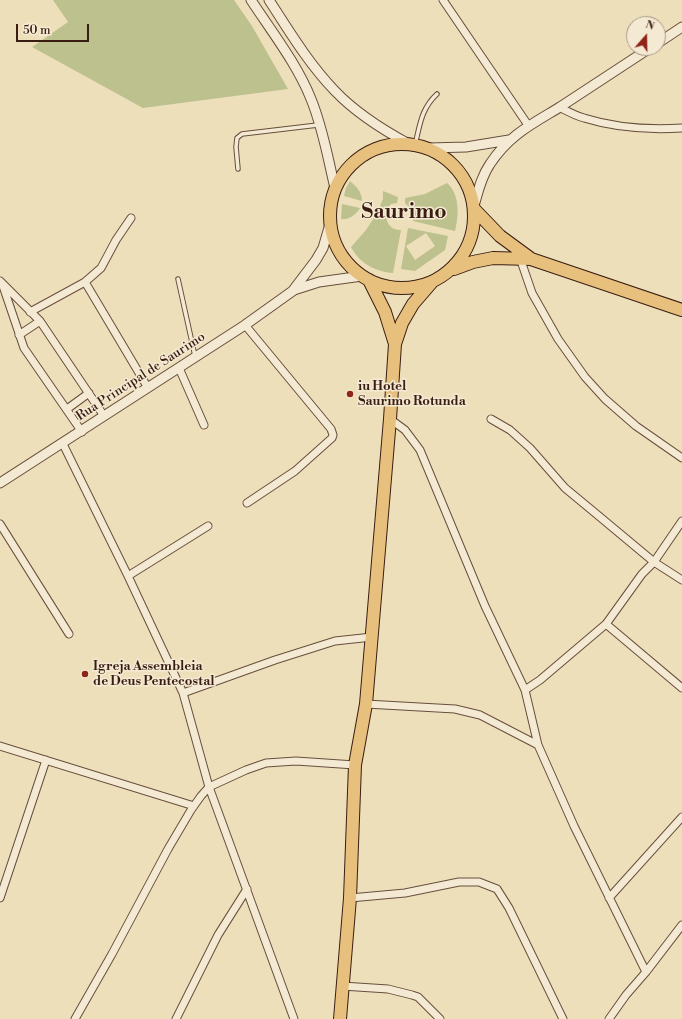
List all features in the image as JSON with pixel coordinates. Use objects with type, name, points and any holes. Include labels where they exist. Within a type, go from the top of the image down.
[{"type":"main road","points":[[451,270],[462,258],[470,243],[474,227],[475,208],[470,190],[462,174],[450,162],[429,148],[412,145],[391,145],[373,150],[357,159],[344,172],[335,188],[330,206],[330,224],[340,253],[350,266],[365,278],[384,286],[400,289],[417,287],[432,282],[451,270],[467,264],[493,258],[526,258],[682,310]]},
{"type":"main road","points":[[475,208],[500,236],[526,258]]},
{"type":"main road","points":[[365,278],[385,312],[395,344]]},
{"type":"main road","points":[[340,1019],[350,898],[355,765],[366,704],[395,344],[402,323],[413,304],[432,282]]},
{"type":"street","points":[[251,0],[296,68],[311,99],[321,125],[335,188]]},
{"type":"street","points":[[268,0],[308,60],[335,91],[361,114],[389,134],[412,145]]},
{"type":"street","points":[[443,0],[528,125]]},
{"type":"street","points":[[666,37],[682,27]]},
{"type":"street","points":[[475,208],[483,176],[489,164],[509,140],[528,125],[559,107],[638,56]]},
{"type":"street","points":[[296,68],[308,60]]},
{"type":"street","points":[[559,107],[584,118],[615,125],[660,129],[682,128]]},
{"type":"street","points":[[429,148],[466,147],[509,140]]},
{"type":"street","points":[[30,312],[85,282],[101,268],[116,240],[131,218]]},
{"type":"street","points":[[294,290],[323,248],[330,224]]},
{"type":"street","points":[[526,258],[532,293],[558,338],[585,377],[605,399],[636,426],[682,458]]},
{"type":"street","points":[[294,290],[319,282],[365,278]]},
{"type":"street","points":[[85,282],[148,388]]},
{"type":"street","points":[[1,283],[40,322],[104,416]]},
{"type":"street","points":[[1,283],[24,348],[82,432]]},
{"type":"street","name":"Rua Principal de Saurimo","points":[[0,483],[82,432],[294,290]]},
{"type":"street","points":[[19,335],[40,322]]},
{"type":"street","points":[[245,324],[331,429],[333,435],[332,438],[295,471],[247,503]]},
{"type":"street","points":[[179,368],[204,425]]},
{"type":"street","points":[[67,409],[89,393]]},
{"type":"street","points":[[390,419],[405,430],[420,450],[485,606],[525,690],[538,745],[574,826],[646,972]]},
{"type":"street","points":[[491,419],[510,430],[530,448],[565,488],[654,562],[682,580]]},
{"type":"street","points":[[63,444],[128,576],[182,693],[210,787],[294,1019]]},
{"type":"street","points":[[525,690],[540,680],[606,624],[642,574],[654,562],[682,521]]},
{"type":"street","points":[[0,524],[70,634]]},
{"type":"street","points":[[128,576],[208,526]]},
{"type":"street","points":[[606,624],[682,688]]},
{"type":"street","points":[[182,693],[328,643],[372,637]]},
{"type":"street","points":[[366,704],[455,709],[480,715],[538,745]]},
{"type":"street","points":[[0,746],[194,806]]},
{"type":"street","points":[[0,898],[46,760]]},
{"type":"street","points":[[74,1019],[112,954],[168,849],[194,806],[210,787],[246,770],[266,764],[296,761],[355,765]]},
{"type":"street","points":[[609,898],[682,817]]},
{"type":"street","points":[[350,898],[405,893],[459,882],[479,882],[497,889],[509,908],[563,1019]]},
{"type":"street","points":[[176,1019],[218,935],[247,889]]},
{"type":"street","points":[[609,1019],[626,995],[682,926]]},
{"type":"street","points":[[342,986],[388,989],[418,997],[440,1019]]},
{"type":"lane","points":[[412,145],[424,112],[430,101],[437,94]]},
{"type":"lane","points":[[238,169],[236,147],[237,138],[242,134],[321,125]]},
{"type":"lane","points":[[178,279],[196,357]]},
{"type":"green space","points":[[53,0],[234,0],[252,26],[288,89],[143,108],[32,47],[68,22]]},
{"type":"green space","points":[[350,181],[359,190],[362,201],[344,196]]},
{"type":"green space","points":[[447,183],[456,199],[458,212],[455,231],[413,221],[412,213],[405,203],[405,198],[425,194]]},
{"type":"green space","points":[[383,191],[398,197],[397,203],[391,204],[387,209],[380,206],[383,199]]},
{"type":"green space","points":[[342,204],[360,208],[356,213],[347,219],[341,219]]},
{"type":"green space","points":[[377,213],[386,216],[387,222],[392,228],[401,230],[393,273],[380,271],[369,266],[354,253],[351,247],[366,230]]},
{"type":"green space","points":[[408,228],[448,236],[445,250],[415,271],[401,269]],"holes":[[[426,233],[435,246],[415,260],[406,246]]]},
{"type":"place","name":"iu Hotel Saurimo Rotunda","points":[[350,394]]},
{"type":"place","name":"Igreja Assembleia de Deus Pentecostal","points":[[85,674]]},
{"type":"district","name":"Saurimo","points":[[404,213]]}]
